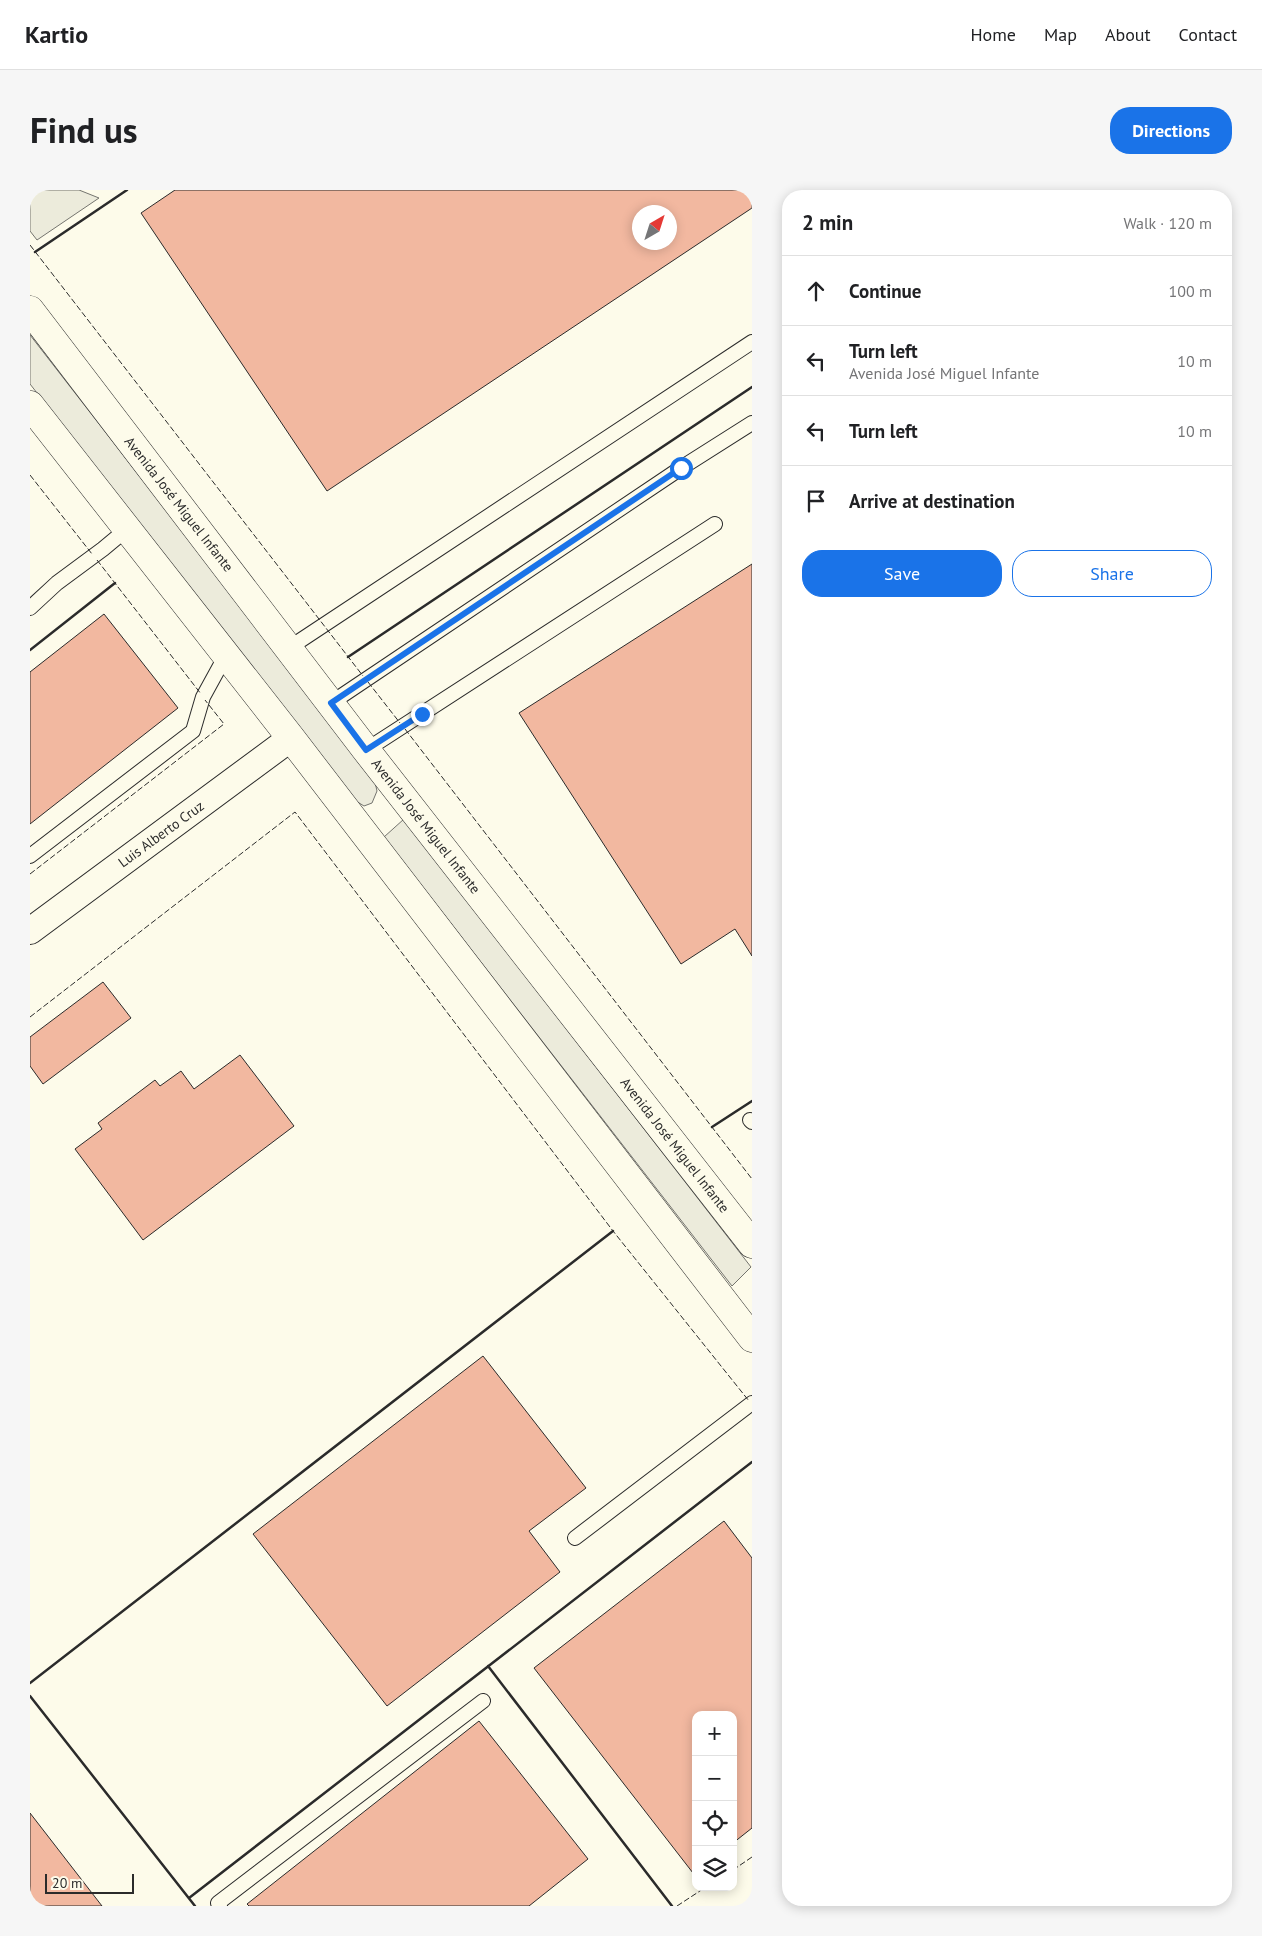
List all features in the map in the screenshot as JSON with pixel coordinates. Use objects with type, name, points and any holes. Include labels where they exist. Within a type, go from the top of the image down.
[{"type":"street","name":"Avenida José Miguel Infante","points":[[30,310],[366,750],[752,1244]]},
{"type":"street","points":[[30,405],[740,1307],[752,1338]]},
{"type":"street","name":"Luis Alberto Cruz","points":[[30,931],[291,738]]},
{"type":"lane","points":[[289,648],[752,342]]},
{"type":"lane","points":[[331,703],[681,468],[752,423]]},
{"type":"lane","points":[[366,750],[715,524]]},
{"type":"lane","points":[[30,608],[57,583],[127,529]]},
{"type":"lane","points":[[30,856],[193,731],[203,697],[226,655]]},
{"type":"lane","points":[[574,1538],[752,1402]]},
{"type":"lane","points":[[220,1906],[218,1903],[483,1702]]},
{"type":"shaded area","points":[[30,190],[79,190],[99,198],[37,240],[30,231]]},
{"type":"shaded area","points":[[30,335],[374,778],[377,791],[372,803],[364,806],[356,801],[30,384]]},
{"type":"shaded area","points":[[404,819],[751,1267],[732,1286],[384,837]]},
{"type":"building","points":[[175,190],[752,190],[752,208],[327,491],[141,213]]},
{"type":"building","points":[[752,564],[752,956],[735,929],[681,964],[519,713]]},
{"type":"building","points":[[104,614],[178,708],[30,824],[30,672]]},
{"type":"building","points":[[103,982],[131,1018],[43,1084],[30,1066],[30,1037]]},
{"type":"building","points":[[240,1055],[294,1126],[143,1240],[75,1149],[102,1129],[98,1123],[155,1080],[160,1086],[181,1071],[194,1089]]},
{"type":"building","points":[[483,1356],[586,1488],[529,1531],[560,1572],[387,1706],[253,1534]]},
{"type":"building","points":[[724,1521],[752,1558],[752,1828],[737,1840],[737,1711],[692,1711],[692,1872],[534,1668]]},
{"type":"building","points":[[479,1721],[588,1859],[529,1906],[249,1906],[247,1904]]},
{"type":"building","points":[[30,1813],[102,1906],[30,1906]]},
{"type":"fence","points":[[30,245],[363,676]]},
{"type":"fence","points":[[30,475],[92,554]]},
{"type":"fence","points":[[97,560],[201,694]]},
{"type":"fence","points":[[368,682],[400,723]]},
{"type":"fence","points":[[30,874],[224,724],[205,700]]},
{"type":"fence","points":[[405,729],[752,1179]]},
{"type":"fence","points":[[30,1017],[295,812],[613,1231],[749,1401]]},
{"type":"fence","points":[[737,1867],[752,1857]]},
{"type":"fence","points":[[677,1906],[700,1891]]},
{"type":"wall","points":[[35,252],[127,190]]},
{"type":"wall","points":[[348,657],[752,387]]},
{"type":"wall","points":[[30,650],[115,583]]},
{"type":"wall","points":[[712,1127],[752,1101]]},
{"type":"wall","points":[[30,1683],[613,1231]]},
{"type":"wall","points":[[189,1898],[752,1462]]},
{"type":"wall","points":[[488,1666],[672,1906]]},
{"type":"wall","points":[[30,1696],[195,1906]]},
{"type":"route","points":[[422,714],[366,750],[331,703],[681,468]]}]
